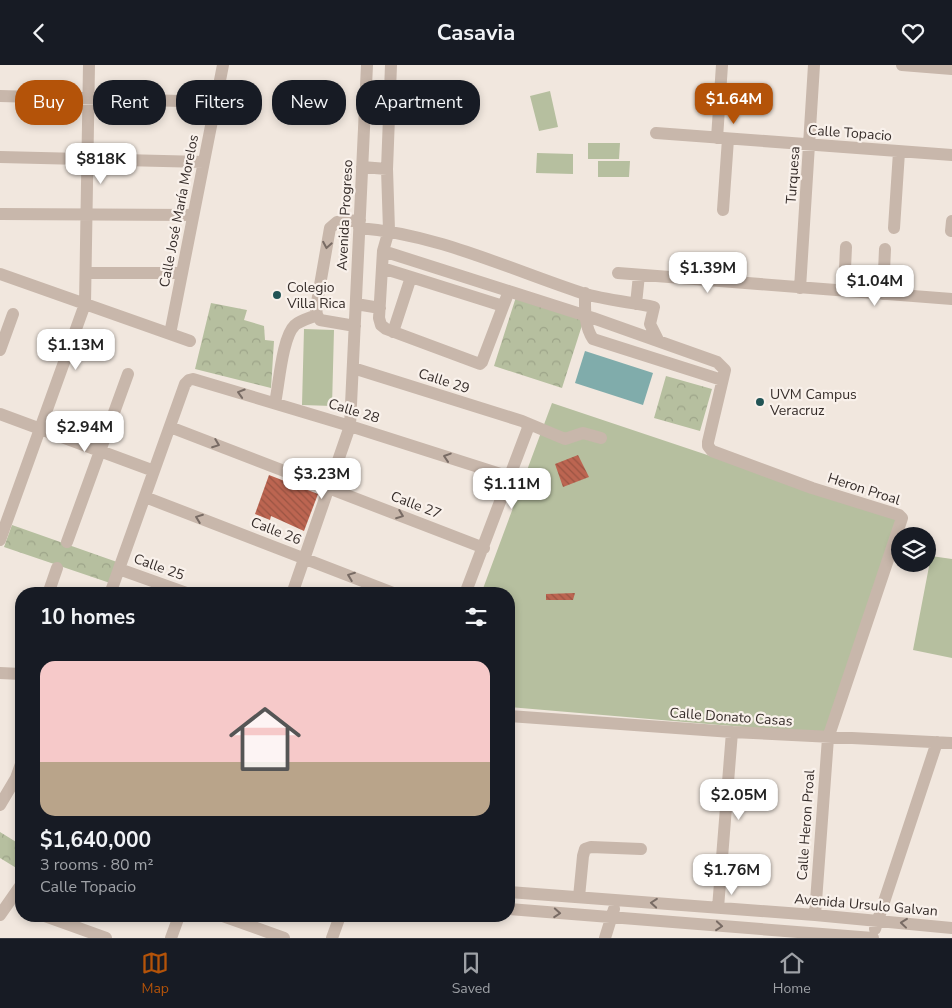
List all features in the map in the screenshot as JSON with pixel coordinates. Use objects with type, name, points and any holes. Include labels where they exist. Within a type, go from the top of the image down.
[{"type":"street","points":[[0,540],[85,304],[90,65]]},
{"type":"street","name":"Calle José María Morelos","points":[[220,80],[223,65]]},
{"type":"street","name":"Avenida Progreso","points":[[294,587],[350,425],[367,65]]},
{"type":"street","points":[[391,65],[387,169],[389,230],[383,251],[379,319],[381,325],[393,332],[480,364],[509,291]]},
{"type":"street","points":[[714,65],[723,210]]},
{"type":"street","points":[[718,138],[722,65]]},
{"type":"street","name":"Turquesa","points":[[800,288],[814,65]]},
{"type":"street","points":[[902,65],[952,69]]},
{"type":"street","points":[[0,96],[176,101]]},
{"type":"street","name":"Calle José María Morelos","points":[[170,334],[211,125]]},
{"type":"street","name":"Calle Topacio","points":[[656,133],[952,155]]},
{"type":"street","points":[[894,227],[899,152]]},
{"type":"street","points":[[0,157],[204,162]]},
{"type":"street","points":[[362,167],[387,169]]},
{"type":"street","points":[[0,215],[193,215]]},
{"type":"street","points":[[951,231],[952,221]]},
{"type":"street","points":[[355,326],[329,323],[320,320],[317,315],[316,308],[330,228],[337,222],[360,224],[389,230],[482,256],[585,293],[654,307],[650,324],[658,340]]},
{"type":"street","points":[[844,291],[846,247]]},
{"type":"street","points":[[883,294],[885,249]]},
{"type":"street","points":[[383,251],[585,315],[717,362],[725,370],[722,380],[593,339],[588,330],[585,315],[585,293]]},
{"type":"street","points":[[382,268],[503,306]]},
{"type":"street","points":[[86,273],[182,273]]},
{"type":"street","points":[[618,273],[952,299]]},
{"type":"street","points":[[0,274],[190,341]]},
{"type":"street","points":[[636,303],[639,275]]},
{"type":"street","points":[[393,332],[411,277]]},
{"type":"street","points":[[356,304],[380,309]]},
{"type":"street","points":[[0,350],[13,314]]},
{"type":"street","points":[[276,403],[285,342],[289,332],[296,323],[317,315]]},
{"type":"street","name":"Calle 29","points":[[353,368],[526,423],[565,439],[583,433],[601,438]]},
{"type":"street","points":[[67,542],[128,374]]},
{"type":"street","name":"Calle 28","points":[[170,427],[185,384],[188,380],[193,379],[350,425],[510,477]]},
{"type":"street","name":"Heron Proal","points":[[722,380],[708,442],[708,446],[712,451],[812,488],[899,515],[902,518],[828,738]]},
{"type":"street","points":[[0,414],[154,471]]},
{"type":"street","points":[[468,587],[528,428],[526,423]]},
{"type":"street","points":[[113,587],[170,427]]},
{"type":"street","name":"Calle 27","points":[[170,427],[484,548]]},
{"type":"street","name":"Calle 26","points":[[145,497],[378,587]]},
{"type":"street","points":[[50,587],[57,568]]},
{"type":"street","name":"Calle 25","points":[[119,569],[169,587]]},
{"type":"street","points":[[0,673],[15,674]]},
{"type":"street","name":"Calle Donato Casas","points":[[515,716],[828,738],[952,743]]},
{"type":"street","points":[[718,908],[732,732]]},
{"type":"street","name":"Calle Heron Proal","points":[[815,915],[828,738]]},
{"type":"street","points":[[515,909],[872,938],[937,742]]},
{"type":"street","points":[[0,805],[15,780]]},
{"type":"street","points":[[579,897],[582,856],[585,849],[591,847],[640,849]]},
{"type":"street","name":"Avenida Ursulo Galvan","points":[[515,892],[815,915],[952,929]]},
{"type":"street","points":[[605,938],[616,899]]},
{"type":"street","points":[[0,915],[15,906]]},
{"type":"street","points":[[62,922],[106,938]]},
{"type":"street","points":[[171,938],[177,922]]},
{"type":"street","points":[[240,922],[284,938]]},
{"type":"street","points":[[332,938],[338,922]]},
{"type":"green space","points":[[550,91],[558,127],[539,131],[530,96]]},
{"type":"green space","points":[[588,143],[620,143],[619,159],[588,159]]},
{"type":"green space","points":[[537,153],[573,154],[573,174],[536,173]]},
{"type":"green space","points":[[598,161],[630,161],[629,177],[598,177]]},
{"type":"green space","points":[[516,297],[584,319],[562,388],[494,366]]},
{"type":"green space","points":[[211,303],[247,310],[244,320],[264,326],[265,340],[274,341],[271,388],[195,369]]},
{"type":"green space","points":[[304,329],[334,330],[332,406],[302,405]]},
{"type":"green space","points":[[666,376],[712,389],[700,431],[654,418]]},
{"type":"green space","points":[[552,403],[898,519],[895,527],[891,527],[891,540],[826,734],[515,708],[515,587],[484,587]]},
{"type":"green space","points":[[12,525],[117,562],[110,583],[4,547]]},
{"type":"green space","points":[[936,557],[952,559],[952,658],[913,650],[928,572],[936,572]]},
{"type":"green space","points":[[0,832],[15,841],[15,867],[0,858]]},
{"type":"water","points":[[585,351],[653,373],[643,405],[575,383]]},
{"type":"building","points":[[578,455],[589,477],[563,487],[555,464]]},
{"type":"building","points":[[269,475],[318,494],[304,531],[271,516],[270,520],[255,514]]},
{"type":"building","points":[[575,593],[573,600],[546,600],[546,594]]},
{"type":"place","name":"Colegio Villa Rica","points":[[277,295]]},
{"type":"place","name":"UVM Campus Veracruz","points":[[760,402]]}]
